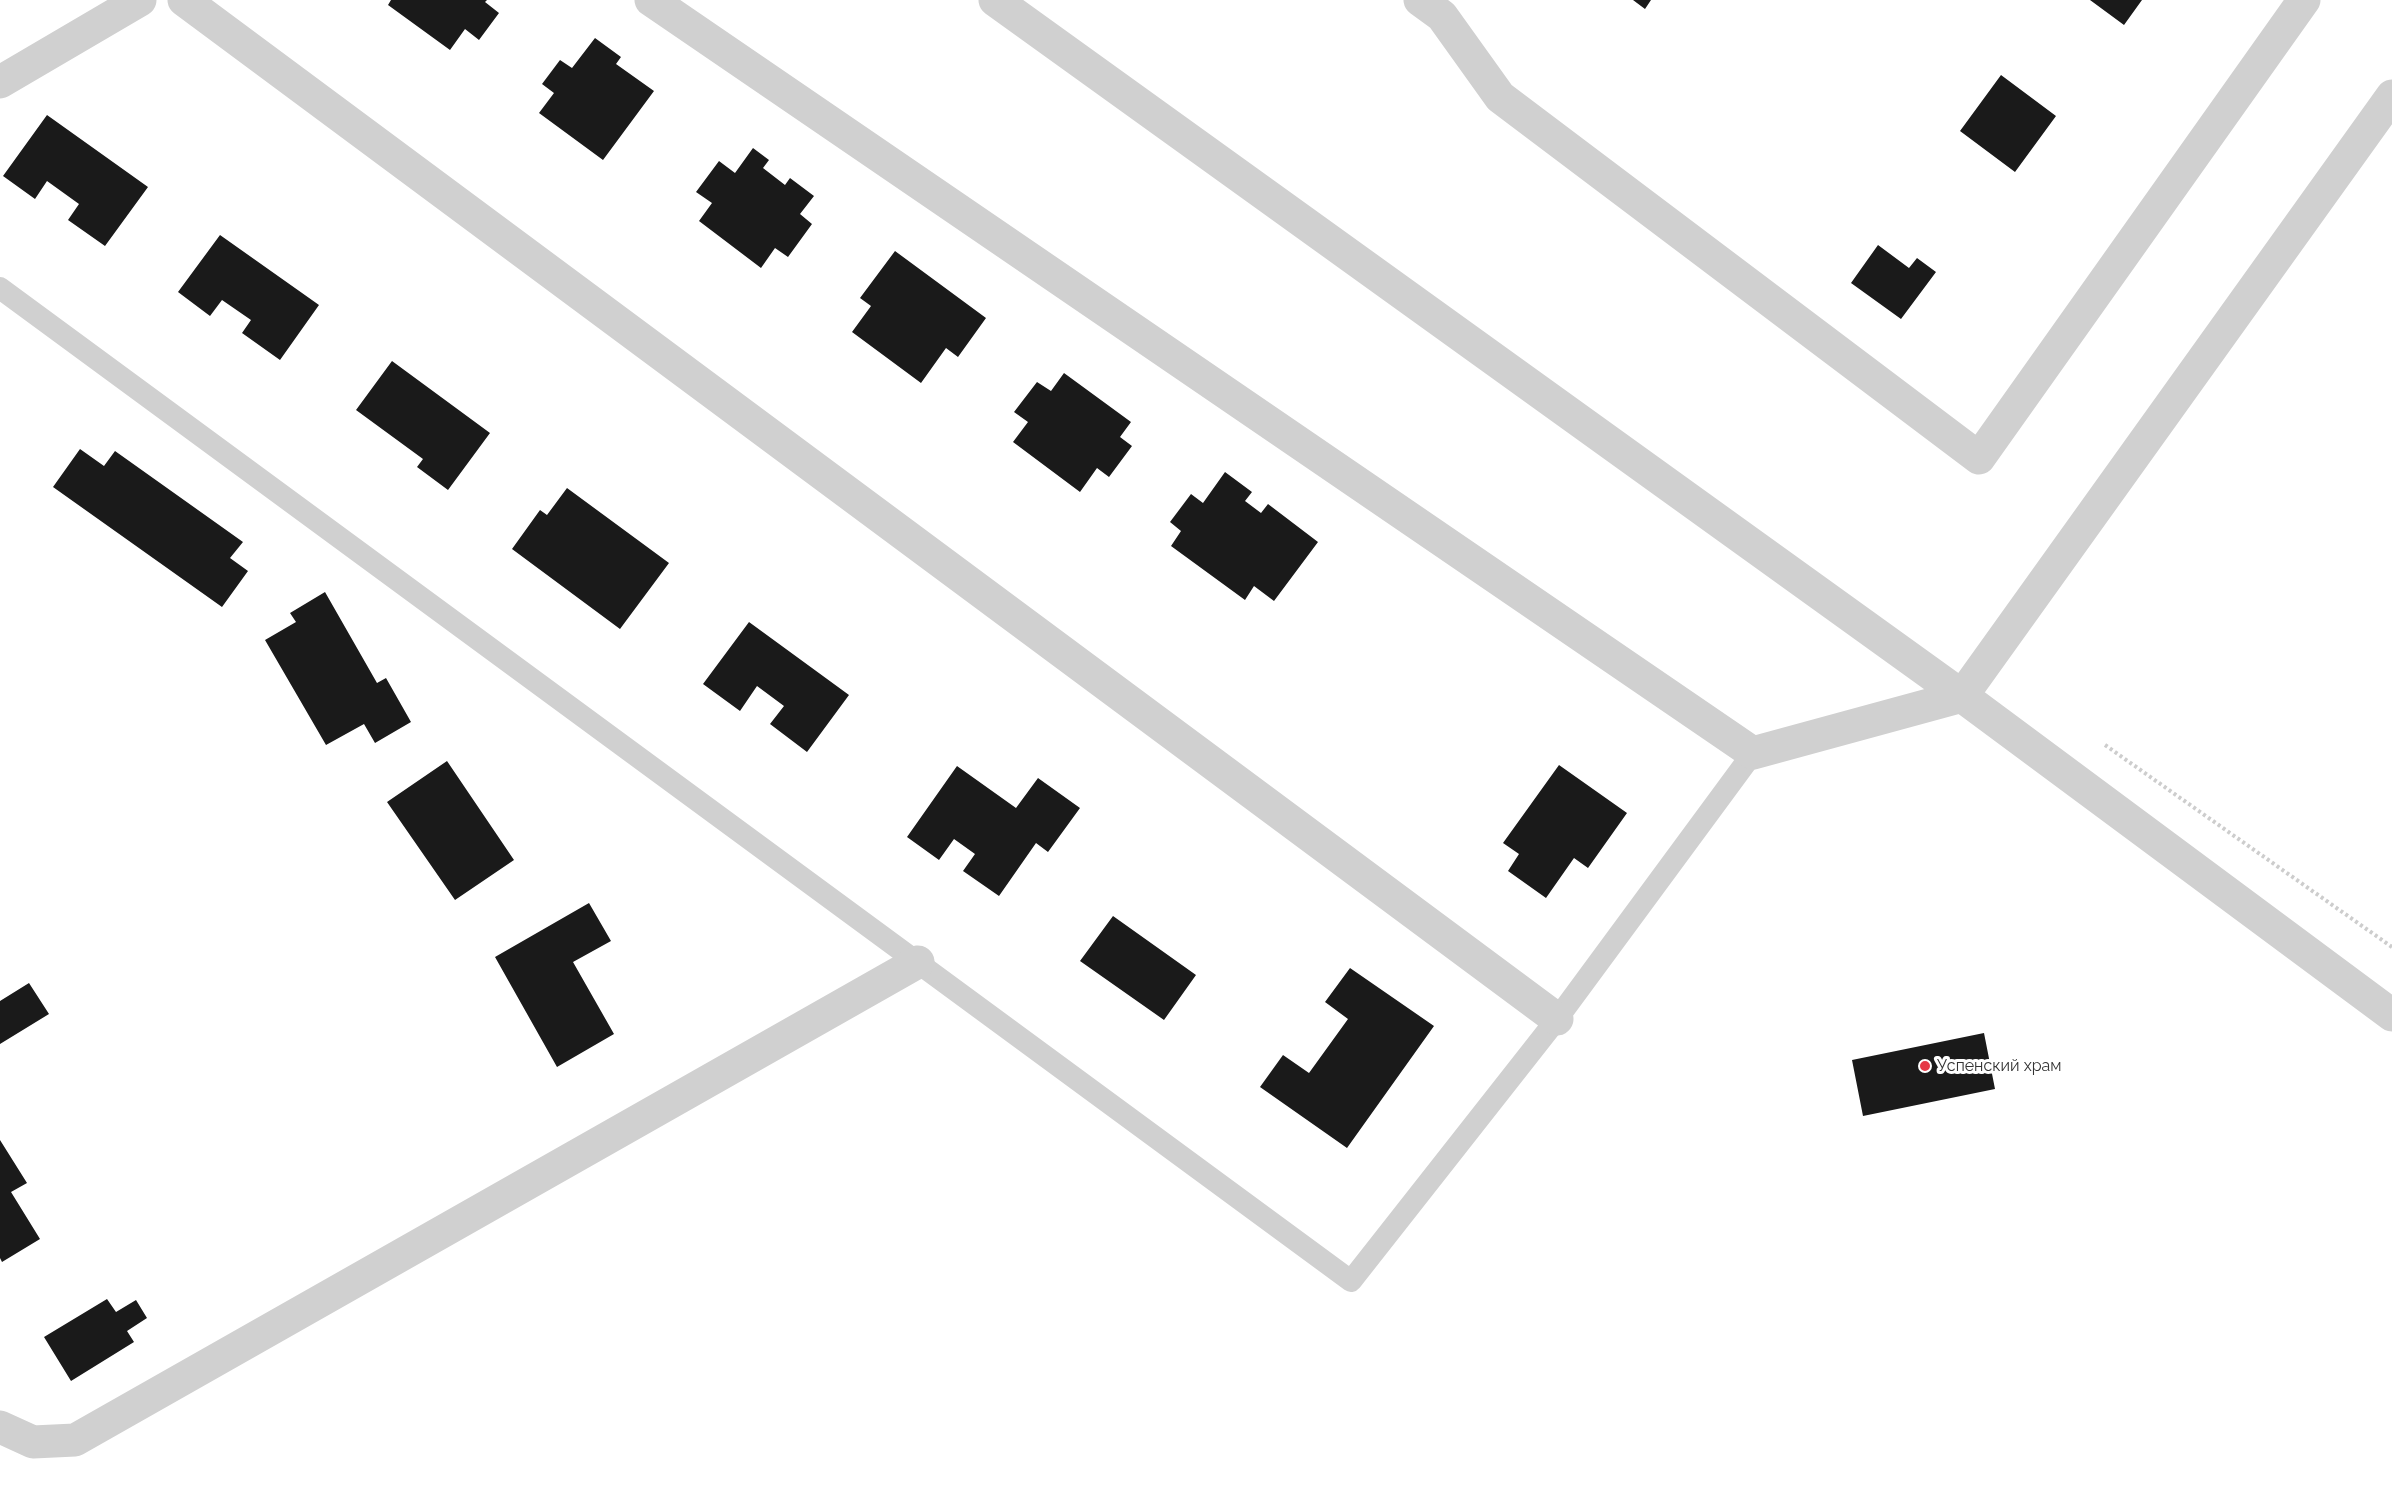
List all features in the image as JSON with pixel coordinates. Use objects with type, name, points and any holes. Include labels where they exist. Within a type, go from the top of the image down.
[{"type":"street","points":[[0,82],[140,0]]},
{"type":"street","points":[[183,0],[1557,1019]]},
{"type":"street","points":[[651,0],[1753,753],[1962,696],[2392,96]]},
{"type":"street","points":[[995,0],[1962,696],[2392,1015]]},
{"type":"street","points":[[1438,5],[1500,96],[1979,458],[2304,0]]},
{"type":"street","points":[[0,1427],[33,1442],[75,1440],[918,962]]},
{"type":"lane","points":[[0,288],[1351,1281],[1557,1019],[1753,753]]},
{"type":"path","points":[[2105,745],[2392,947]]},
{"type":"building","points":[[391,0],[487,0],[485,2],[499,13],[479,40],[465,29],[450,50],[388,5]]},
{"type":"building","points":[[1633,0],[1651,0],[1645,9]]},
{"type":"building","points":[[2090,0],[2142,0],[2124,25]]},
{"type":"building","points":[[595,38],[621,57],[616,64],[654,91],[603,160],[539,113],[554,93],[542,84],[560,60],[572,68]]},
{"type":"building","points":[[2001,75],[2056,116],[2015,172],[1960,131]]},
{"type":"building","points":[[47,115],[148,187],[105,246],[68,220],[79,204],[47,181],[35,199],[3,176]]},
{"type":"building","points":[[753,148],[769,160],[763,168],[785,185],[790,178],[814,196],[800,214],[812,224],[788,257],[775,248],[761,268],[699,221],[712,203],[696,192],[719,161],[735,173]]},
{"type":"building","points":[[220,235],[319,305],[280,360],[242,333],[251,320],[222,300],[210,316],[178,292]]},
{"type":"building","points":[[1878,245],[1909,268],[1917,258],[1936,272],[1901,319],[1851,283]]},
{"type":"building","points":[[895,251],[986,318],[958,357],[946,348],[921,383],[852,332],[871,306],[860,298]]},
{"type":"building","points":[[392,361],[490,433],[448,490],[417,467],[423,459],[356,410]]},
{"type":"building","points":[[1064,373],[1131,422],[1120,437],[1132,446],[1109,477],[1097,468],[1080,492],[1013,442],[1028,422],[1014,412],[1037,382],[1051,391]]},
{"type":"building","points":[[80,449],[104,466],[115,451],[243,542],[230,558],[248,571],[222,607],[53,487]]},
{"type":"building","points":[[1225,472],[1252,492],[1245,501],[1261,513],[1268,504],[1318,542],[1274,601],[1254,586],[1245,600],[1171,546],[1181,531],[1170,522],[1191,494],[1203,503]]},
{"type":"building","points":[[567,488],[669,563],[620,629],[512,549],[540,510],[547,515]]},
{"type":"building","points":[[325,592],[377,683],[386,678],[411,722],[375,743],[364,724],[326,745],[265,640],[296,622],[290,613]]},
{"type":"building","points":[[749,622],[849,695],[807,752],[770,724],[784,706],[757,686],[740,711],[703,684]]},
{"type":"building","points":[[447,761],[514,860],[455,900],[387,802]]},
{"type":"building","points":[[1559,765],[1627,813],[1588,868],[1574,858],[1546,898],[1508,871],[1519,854],[1503,843]]},
{"type":"building","points":[[957,766],[1016,808],[1038,778],[1080,808],[1048,852],[1036,843],[999,896],[963,871],[975,854],[954,839],[939,860],[907,837]]},
{"type":"building","points":[[589,903],[611,941],[573,962],[614,1034],[557,1067],[495,957]]},
{"type":"building","points":[[1113,916],[1196,975],[1164,1020],[1080,961]]},
{"type":"building","points":[[1350,968],[1434,1026],[1347,1148],[1260,1087],[1283,1055],[1309,1073],[1348,1019],[1325,1002]]},
{"type":"building","points":[[29,983],[49,1014],[0,1044],[0,1001]]},
{"type":"building","name":"Успенский храм","points":[[1984,1033],[1995,1089],[1863,1116],[1852,1060]]},
{"type":"building","points":[[0,1140],[27,1183],[11,1192],[40,1239],[2,1262],[0,1258]]},
{"type":"building","points":[[107,1299],[116,1312],[136,1300],[147,1318],[127,1331],[134,1342],[71,1381],[44,1337]]},
{"type":"place","name":"Успенский храм","points":[[1925,1066]]}]
